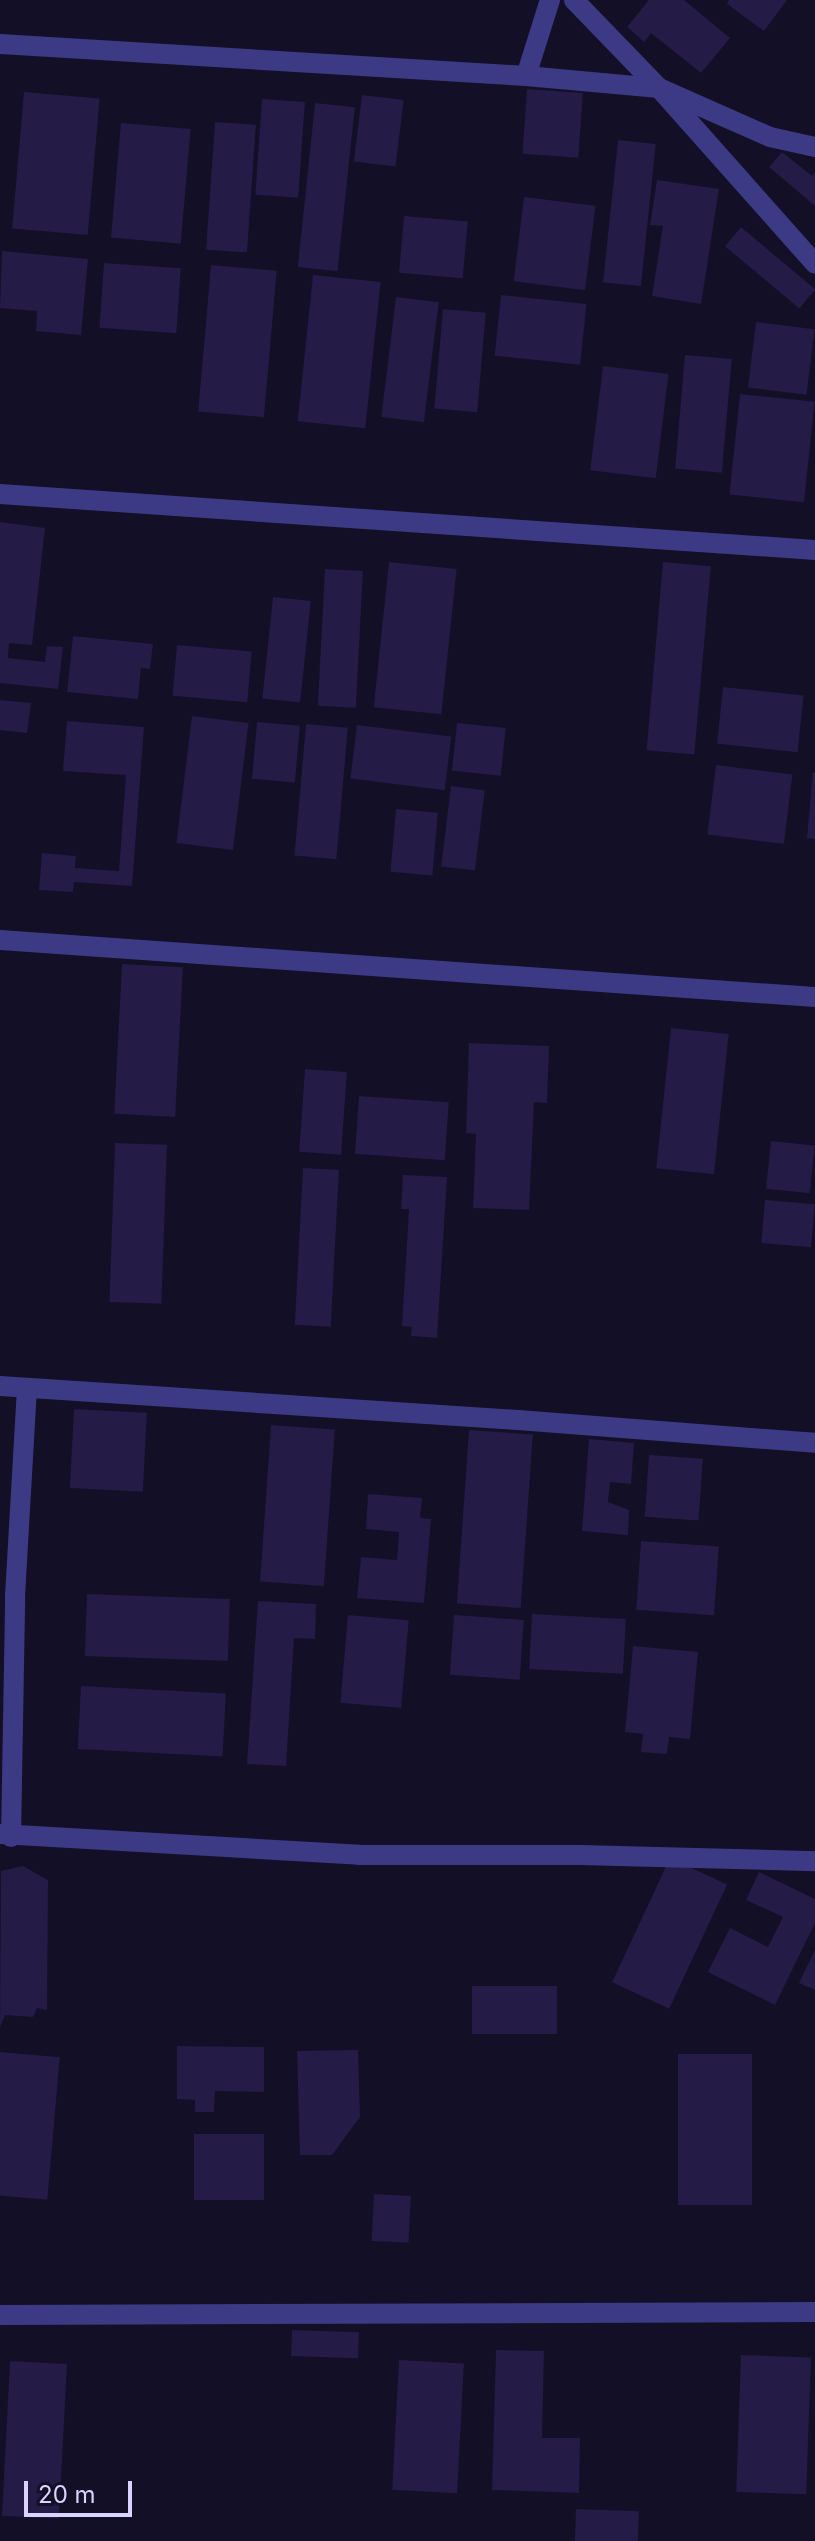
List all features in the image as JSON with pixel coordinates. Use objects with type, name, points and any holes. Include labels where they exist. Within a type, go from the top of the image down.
[{"type":"street","points":[[526,76],[550,0]]},
{"type":"street","points":[[574,0],[659,88],[815,264]]},
{"type":"street","points":[[0,44],[526,76],[659,88],[770,137],[815,147]]},
{"type":"street","points":[[0,494],[815,550]]},
{"type":"street","points":[[0,940],[815,997]]},
{"type":"street","points":[[0,1386],[815,1443]]},
{"type":"street","points":[[27,1388],[5,1836],[359,1855],[580,1855],[815,1861]]},
{"type":"street","points":[[0,2315],[815,2312]]},
{"type":"building","points":[[649,0],[684,0],[730,38],[701,73],[651,33],[644,42],[627,27]]},
{"type":"building","points":[[729,0],[787,0],[764,31],[727,4]]},
{"type":"building","points":[[527,89],[583,93],[578,158],[522,154]]},
{"type":"building","points":[[24,92],[100,99],[88,235],[12,228]]},
{"type":"building","points":[[362,95],[404,100],[396,167],[354,162]]},
{"type":"building","points":[[262,99],[305,102],[298,198],[255,195]]},
{"type":"building","points":[[315,103],[355,107],[338,271],[298,267]]},
{"type":"building","points":[[215,122],[256,125],[247,253],[206,250]]},
{"type":"building","points":[[121,123],[191,129],[181,244],[111,238]]},
{"type":"building","points":[[618,140],[656,144],[641,286],[603,282]]},
{"type":"building","points":[[782,152],[812,176],[815,172],[815,206],[769,167]]},
{"type":"building","points":[[657,180],[719,189],[701,304],[652,296],[663,226],[650,225]]},
{"type":"building","points":[[524,197],[595,206],[585,290],[514,281]]},
{"type":"building","points":[[404,216],[468,222],[463,278],[399,273]]},
{"type":"building","points":[[741,227],[815,289],[799,309],[725,246]]},
{"type":"building","points":[[2,251],[88,259],[81,335],[36,331],[37,311],[0,308]]},
{"type":"building","points":[[104,263],[181,268],[176,333],[99,328]]},
{"type":"building","points":[[211,265],[277,271],[264,417],[198,411]]},
{"type":"building","points":[[313,275],[381,282],[365,428],[298,421]]},
{"type":"building","points":[[501,295],[587,304],[580,365],[495,356]]},
{"type":"building","points":[[396,297],[439,302],[424,422],[381,417]]},
{"type":"building","points":[[443,309],[486,313],[477,412],[434,409]]},
{"type":"building","points":[[756,322],[815,329],[807,395],[748,388]]},
{"type":"building","points":[[685,355],[732,359],[722,473],[675,469]]},
{"type":"building","points":[[603,366],[669,374],[656,478],[590,470]]},
{"type":"building","points":[[740,394],[815,402],[804,502],[729,494]]},
{"type":"building","points":[[0,522],[45,528],[32,645],[9,643],[8,658],[45,662],[47,646],[63,647],[58,689],[0,683]]},
{"type":"building","points":[[389,562],[457,569],[441,714],[374,707]]},
{"type":"building","points":[[663,562],[711,566],[694,754],[647,750]]},
{"type":"building","points":[[325,569],[363,571],[356,708],[318,706]]},
{"type":"building","points":[[273,597],[311,601],[300,702],[262,698]]},
{"type":"building","points":[[73,636],[153,644],[150,669],[141,668],[138,699],[67,692]]},
{"type":"building","points":[[177,645],[252,652],[247,702],[173,696]]},
{"type":"building","points":[[723,687],[804,695],[798,752],[717,744]]},
{"type":"building","points":[[0,700],[31,703],[27,733],[0,730]]},
{"type":"building","points":[[192,716],[249,723],[233,850],[176,843]]},
{"type":"building","points":[[67,721],[144,727],[132,886],[74,882],[73,892],[39,890],[42,853],[76,856],[75,868],[119,871],[126,775],[63,771]]},
{"type":"building","points":[[257,722],[300,726],[295,783],[252,779]]},
{"type":"building","points":[[457,723],[506,728],[501,776],[452,771]]},
{"type":"building","points":[[306,724],[348,728],[336,859],[294,855]]},
{"type":"building","points":[[357,725],[451,737],[445,790],[350,779]]},
{"type":"building","points":[[716,765],[792,774],[784,844],[707,834]]},
{"type":"building","points":[[815,773],[815,839],[807,838]]},
{"type":"building","points":[[451,786],[485,790],[475,871],[441,866]]},
{"type":"building","points":[[396,809],[438,813],[432,875],[391,872]]},
{"type":"building","points":[[122,964],[183,967],[175,1117],[114,1114]]},
{"type":"building","points":[[671,1028],[729,1034],[714,1174],[656,1168]]},
{"type":"building","points":[[469,1043],[549,1046],[547,1103],[534,1102],[529,1210],[473,1208],[476,1134],[466,1133]]},
{"type":"building","points":[[305,1069],[347,1072],[341,1155],[299,1152]]},
{"type":"building","points":[[359,1096],[449,1102],[445,1160],[355,1154]]},
{"type":"building","points":[[771,1141],[815,1146],[810,1193],[766,1189]]},
{"type":"building","points":[[115,1143],[167,1145],[161,1304],[109,1302]]},
{"type":"building","points":[[303,1168],[339,1170],[331,1327],[295,1325]]},
{"type":"building","points":[[403,1175],[447,1177],[437,1338],[411,1336],[412,1327],[402,1326],[409,1209],[401,1209]]},
{"type":"building","points":[[765,1200],[815,1204],[811,1247],[761,1243]]},
{"type":"building","points":[[74,1409],[147,1413],[143,1492],[70,1488]]},
{"type":"building","points":[[271,1425],[335,1429],[324,1586],[260,1582]]},
{"type":"building","points":[[469,1430],[533,1434],[521,1608],[457,1604]]},
{"type":"building","points":[[589,1439],[634,1443],[631,1484],[610,1482],[608,1502],[629,1510],[628,1535],[582,1531]]},
{"type":"building","points":[[649,1455],[703,1459],[699,1521],[645,1517]]},
{"type":"building","points":[[368,1494],[422,1498],[420,1518],[431,1519],[424,1603],[357,1598],[361,1557],[397,1560],[399,1532],[366,1529]]},
{"type":"building","points":[[641,1541],[719,1546],[714,1615],[636,1610]]},
{"type":"building","points":[[87,1594],[230,1599],[228,1661],[85,1656]]},
{"type":"building","points":[[258,1601],[316,1604],[315,1639],[294,1638],[286,1766],[247,1764]]},
{"type":"building","points":[[532,1614],[626,1619],[623,1674],[529,1669]]},
{"type":"building","points":[[348,1615],[409,1620],[401,1708],[340,1703]]},
{"type":"building","points":[[454,1615],[524,1620],[520,1680],[450,1675]]},
{"type":"building","points":[[633,1646],[698,1652],[690,1739],[669,1737],[667,1754],[641,1752],[643,1734],[625,1732]]},
{"type":"building","points":[[81,1686],[226,1694],[223,1757],[78,1749]]},
{"type":"building","points":[[670,1858],[727,1885],[669,2009],[612,1982]]},
{"type":"building","points":[[23,1866],[48,1880],[47,2010],[37,2008],[33,2017],[5,2015],[0,2027],[1,1871]]},
{"type":"building","points":[[759,1872],[815,1899],[815,1923],[775,2005],[708,1972],[730,1928],[768,1947],[783,1917],[746,1900]]},
{"type":"building","points":[[815,1950],[815,1990],[799,1983]]},
{"type":"building","points":[[472,1986],[557,1986],[557,2034],[472,2034]]},
{"type":"building","points":[[177,2046],[264,2047],[264,2092],[215,2091],[214,2112],[195,2112],[195,2100],[177,2099]]},
{"type":"building","points":[[358,2050],[360,2117],[332,2155],[300,2155],[297,2051]]},
{"type":"building","points":[[0,2052],[60,2057],[47,2200],[0,2196]]},
{"type":"building","points":[[678,2054],[752,2054],[752,2205],[678,2205]]},
{"type":"building","points":[[194,2134],[264,2134],[264,2200],[194,2200]]},
{"type":"building","points":[[374,2194],[411,2196],[408,2243],[372,2241]]},
{"type":"building","points":[[292,2330],[359,2332],[358,2358],[291,2356]]},
{"type":"building","points":[[496,2350],[544,2351],[542,2438],[580,2438],[579,2493],[492,2490]]},
{"type":"building","points":[[741,2355],[811,2357],[806,2494],[736,2492]]},
{"type":"building","points":[[399,2360],[464,2363],[457,2493],[392,2490]]},
{"type":"building","points":[[10,2361],[67,2364],[59,2519],[2,2516]]},
{"type":"building","points":[[576,2509],[639,2511],[638,2541],[575,2541]]}]
